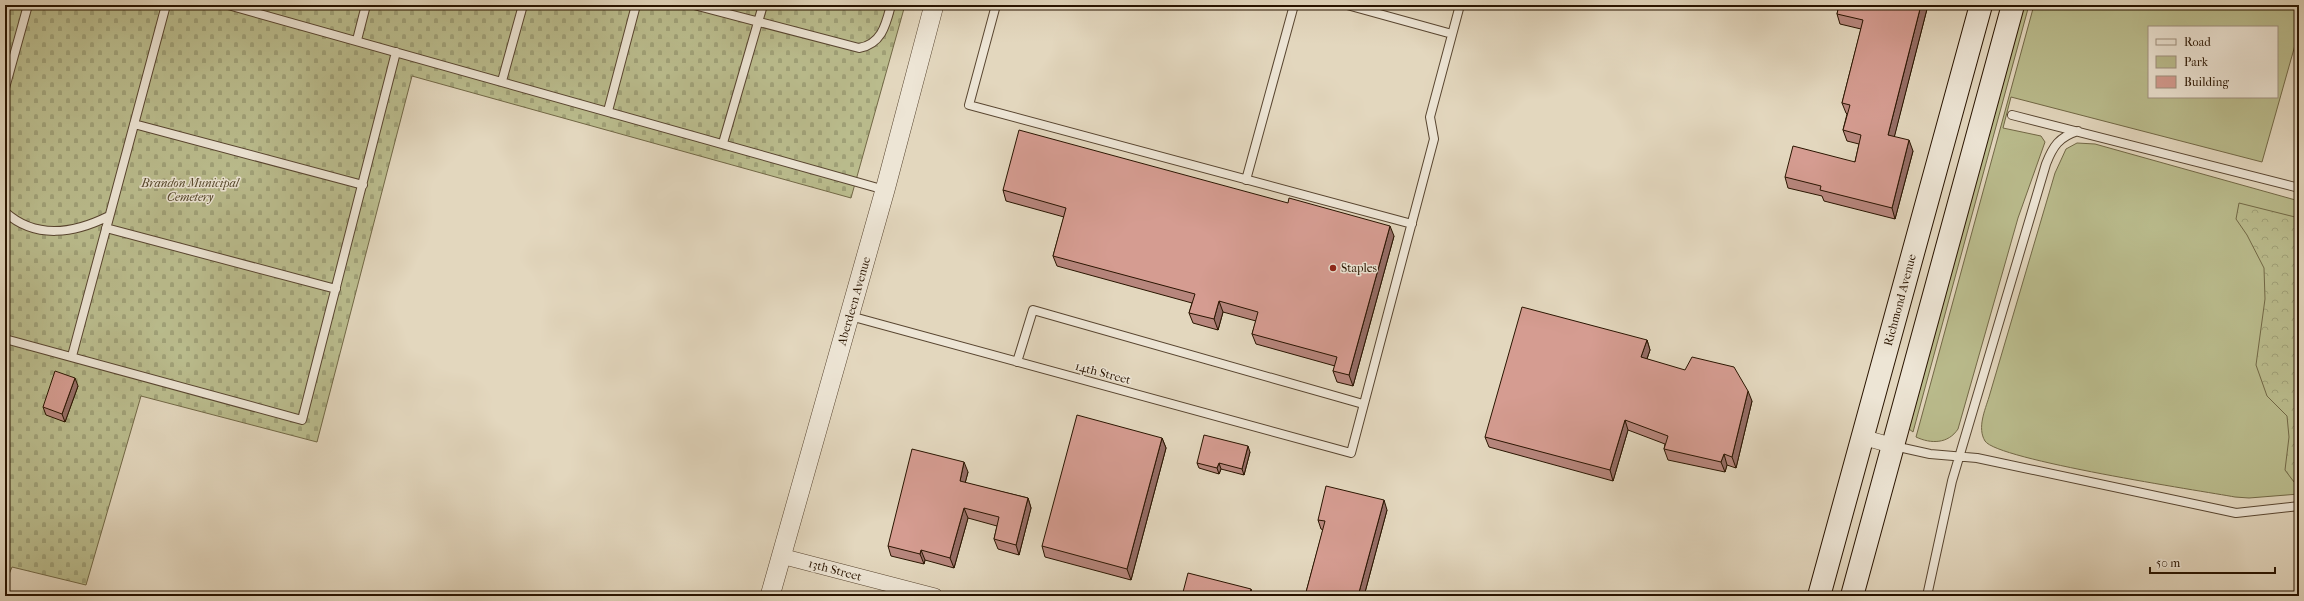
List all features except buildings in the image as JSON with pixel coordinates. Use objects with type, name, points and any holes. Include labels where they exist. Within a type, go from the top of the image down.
[{"type":"main road","name":"Richmond Avenue","points":[[1819,596],[1981,5]]},
{"type":"main road","points":[[1852,596],[2013,5]]},
{"type":"street","name":"Aberdeen Avenue","points":[[770,596],[885,190],[934,5]]},
{"type":"street","points":[[1862,437],[1894,446]]},
{"type":"street","name":"13th Street","points":[[781,556],[935,596]]},
{"type":"lane","points":[[5,88],[28,5]]},
{"type":"lane","points":[[72,356],[166,5]]},
{"type":"lane","points":[[228,5],[723,143],[885,190]]},
{"type":"lane","points":[[357,40],[366,5]]},
{"type":"lane","points":[[502,81],[524,5]]},
{"type":"lane","points":[[608,111],[636,5]]},
{"type":"lane","points":[[694,5],[859,48],[871,44],[882,34],[891,5]]},
{"type":"lane","points":[[723,143],[763,5]]},
{"type":"lane","points":[[996,5],[969,105],[1412,224]]},
{"type":"lane","points":[[1246,180],[1294,5]]},
{"type":"lane","points":[[1347,5],[1452,34]]},
{"type":"lane","points":[[1017,362],[1033,310],[1363,404],[1434,139],[1430,117],[1460,5]]},
{"type":"lane","points":[[5,338],[302,420],[396,52]]},
{"type":"lane","points":[[2012,115],[2299,188]]},
{"type":"lane","points":[[134,124],[363,185]]},
{"type":"lane","points":[[1927,596],[1960,456],[2046,164],[2052,148],[2064,136],[2078,132]]},
{"type":"lane","points":[[5,212],[27,226],[53,232],[82,228],[109,216]]},
{"type":"lane","points":[[106,228],[336,289]]},
{"type":"lane","name":"14th Street","points":[[850,316],[1351,453],[1363,404]]},
{"type":"lane","points":[[1894,446],[1930,454],[1960,456],[2236,513],[2299,506]]},
{"type":"green space","name":"Brandon Municipal Cemetery","points":[[5,5],[905,5],[851,198],[412,76],[317,442],[141,396],[86,585],[12,567],[5,584]]},
{"type":"green space","points":[[2024,5],[2029,5],[1913,432],[1909,429]]},
{"type":"green space","points":[[2034,5],[2299,5],[2299,31],[2262,162],[2011,97],[2003,128],[2041,136],[2045,142],[2018,218],[1958,429],[1949,438],[1944,440],[1933,442],[1916,437]]},
{"type":"green space","points":[[2077,143],[2095,144],[2299,201],[2299,494],[2249,498],[2235,497],[2102,474],[2024,457],[1998,449],[1985,441],[1982,430],[1984,413],[2055,173],[2066,149]]},
{"type":"green space","points":[[2239,203],[2299,218],[2299,482],[2294,482],[2285,470],[2289,437],[2287,416],[2267,396],[2256,365],[2265,299],[2264,268],[2247,235],[2236,219]]},
{"type":"place","name":"Staples","points":[[1333,268]]}]
